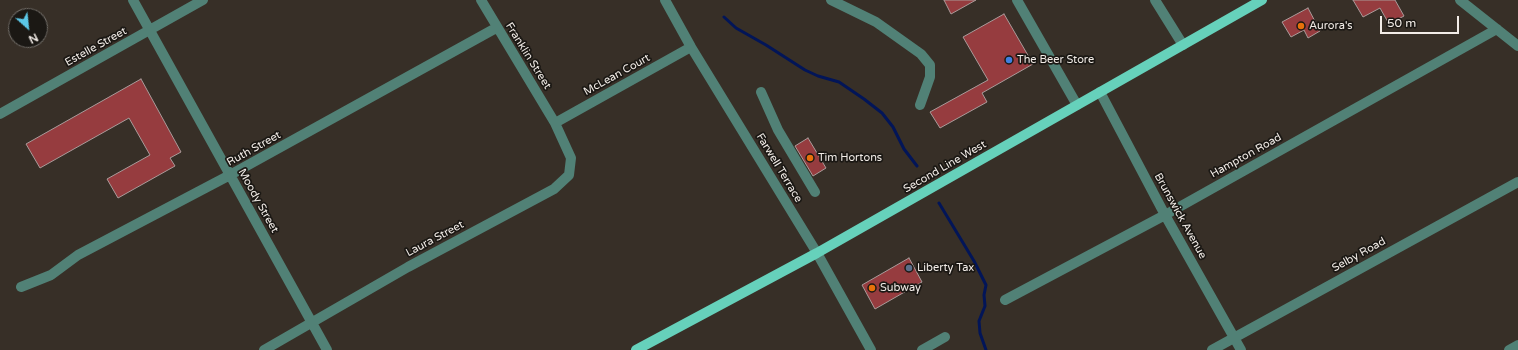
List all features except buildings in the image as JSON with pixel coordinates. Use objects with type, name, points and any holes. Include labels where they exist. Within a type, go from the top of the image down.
[{"type":"main road","name":"Second Line West","points":[[636,350],[817,253],[1262,0]]},
{"type":"street","name":"Moody Street","points":[[133,0],[327,350]]},
{"type":"street","name":"Estelle Street","points":[[0,114],[203,0]]},
{"type":"street","name":"Franklin Street","points":[[481,0],[496,28],[555,123]]},
{"type":"street","name":"Farwell Terrace","points":[[665,0],[691,47],[817,253],[871,350]]},
{"type":"street","points":[[831,0],[876,22],[921,54],[930,65],[930,77],[920,105]]},
{"type":"street","points":[[1017,0],[1077,105]]},
{"type":"street","points":[[1155,0],[1183,45]]},
{"type":"street","points":[[1467,2],[1518,46]]},
{"type":"street","name":"Ruth Street","points":[[21,287],[50,275],[78,255],[230,175],[496,28]]},
{"type":"street","name":"Hampton Road","points":[[1005,300],[1165,215],[1497,28]]},
{"type":"street","name":"McLean Court","points":[[555,123],[691,47]]},
{"type":"street","points":[[761,92],[778,130],[815,192]]},
{"type":"street","name":"Brunswick Avenue","points":[[1100,92],[1165,215],[1241,350]]},
{"type":"street","name":"Laura Street","points":[[264,350],[408,267],[554,188],[569,175],[571,158],[555,123]]},
{"type":"street","name":"Selby Road","points":[[1212,350],[1518,182]]},
{"type":"street","points":[[922,350],[945,337]]},
{"type":"street","points":[[1509,350],[1518,345]]},
{"type":"waterway","points":[[724,17],[736,28],[805,70],[818,76],[839,82],[864,99],[882,113],[893,127],[904,149],[917,166]]},
{"type":"waterway","points":[[939,203],[974,261],[986,285],[984,295],[985,306],[979,321],[980,333],[986,350]]},
{"type":"place","name":"Aurora's","points":[[1301,26]]},
{"type":"place","name":"The Beer Store","points":[[1009,60]]},
{"type":"place","name":"Tim Hortons","points":[[810,158]]},
{"type":"place","name":"Liberty Tax","points":[[909,268]]},
{"type":"place","name":"Subway","points":[[872,288]]}]
